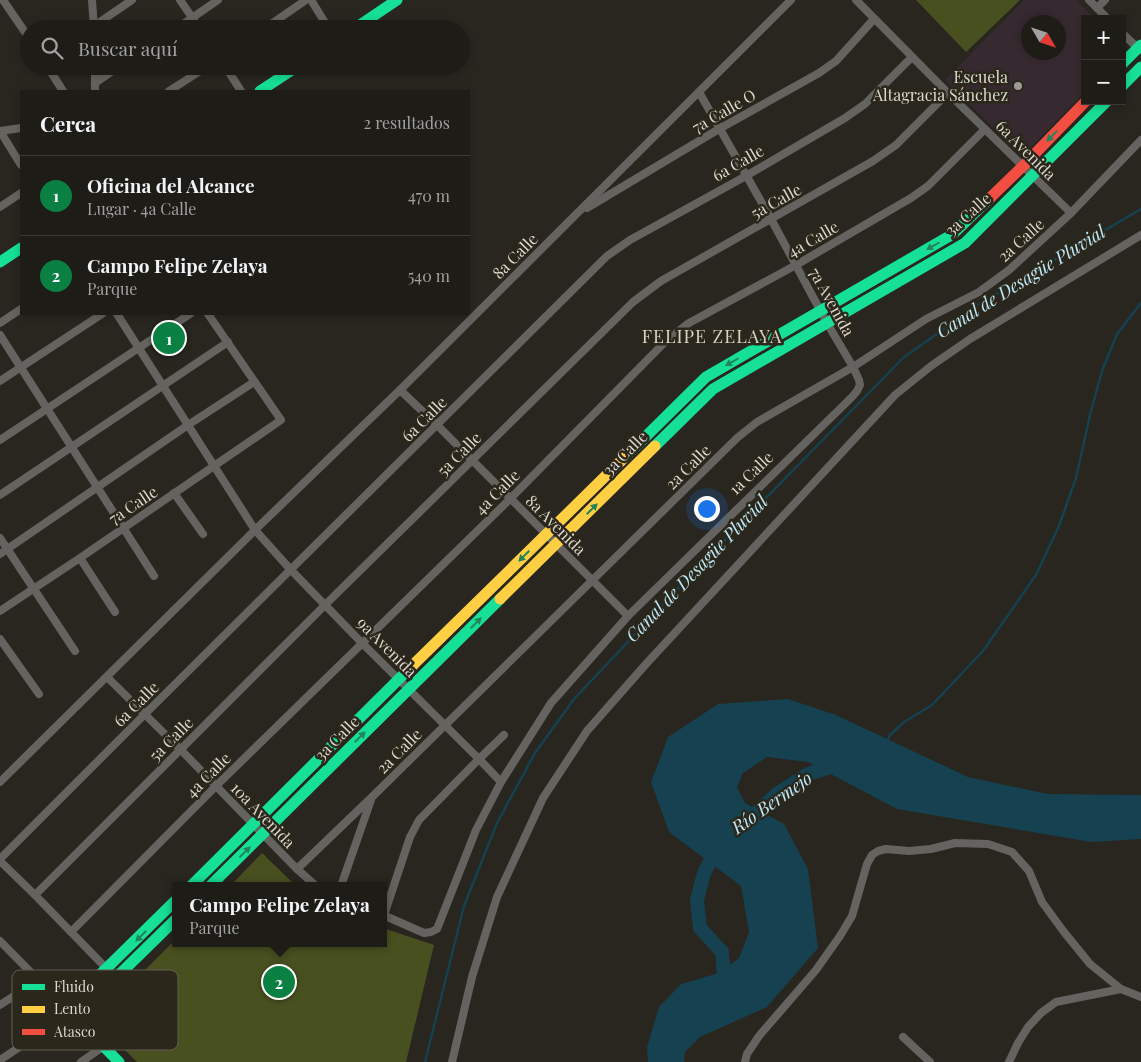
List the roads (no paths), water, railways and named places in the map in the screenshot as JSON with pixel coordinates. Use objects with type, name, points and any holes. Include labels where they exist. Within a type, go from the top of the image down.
[{"type":"street","points":[[4,0],[20,24]]},
{"type":"street","points":[[92,0],[93,20]]},
{"type":"street","points":[[104,20],[132,0]]},
{"type":"street","points":[[180,0],[192,18]]},
{"type":"street","points":[[189,20],[218,0]]},
{"type":"street","points":[[277,20],[306,0]]},
{"type":"street","points":[[311,0],[323,20]]},
{"type":"street","points":[[368,20],[398,0]]},
{"type":"street","name":"8a Calle","points":[[0,782],[400,390],[791,0]]},
{"type":"street","name":"6a Avenida","points":[[856,0],[1071,213]]},
{"type":"street","points":[[1089,0],[1104,15]]},
{"type":"street","points":[[1097,8],[1105,0]]},
{"type":"street","name":"7a Calle O","points":[[577,214],[825,69],[836,61],[874,19]]},
{"type":"street","points":[[1126,36],[1140,48],[1126,60]]},
{"type":"street","name":"6a Calle","points":[[0,860],[144,714],[607,256],[630,240],[746,176],[845,118],[865,104],[912,57]]},
{"type":"street","points":[[1126,82],[1141,67]]},
{"type":"street","points":[[53,75],[63,90]]},
{"type":"street","points":[[95,87],[109,75]]},
{"type":"street","points":[[171,90],[194,75]]},
{"type":"street","points":[[231,75],[240,90]]},
{"type":"street","points":[[262,90],[284,75]]},
{"type":"street","name":"7a Avenida","points":[[699,92],[853,367]]},
{"type":"street","name":"5a Calle","points":[[35,895],[632,302],[661,281],[873,162],[896,145],[948,93]]},
{"type":"street","name":"3a Calle","points":[[195,882],[706,377],[953,234],[1082,105]]},
{"type":"street","name":"3a Calle","points":[[214,882],[713,389],[964,243],[1034,176],[1103,105]]},
{"type":"street","points":[[20,128],[0,131],[20,163]]},
{"type":"street","name":"4a Calle","points":[[71,932],[216,786],[510,499],[665,342],[689,323],[917,194],[928,186],[986,129]]},
{"type":"street","name":"2a Calle","points":[[297,870],[737,438],[757,422],[853,367],[926,319],[979,292],[1009,270],[1071,213],[1141,140]]},
{"type":"street","points":[[0,148],[8,143]]},
{"type":"street","points":[[0,207],[20,194]]},
{"type":"street","points":[[452,1062],[472,977],[497,897],[543,798],[588,731],[653,657],[895,395],[931,366],[970,339],[1141,235]]},
{"type":"street","points":[[0,262],[20,249]]},
{"type":"street","points":[[0,323],[20,310]]},
{"type":"street","points":[[0,381],[100,315]]},
{"type":"street","name":"9a Avenida","points":[[118,315],[255,530],[362,643],[501,782]]},
{"type":"street","points":[[0,440],[188,315]]},
{"type":"street","points":[[0,554],[254,382],[209,315]]},
{"type":"street","points":[[0,335],[154,576]]},
{"type":"street","points":[[0,495],[228,342]]},
{"type":"street","name":"1a Calle","points":[[387,917],[424,933],[437,929],[476,830],[501,782],[551,703],[628,616],[857,391],[860,385],[853,367]]},
{"type":"street","name":"7a Calle","points":[[0,611],[281,420],[254,382]]},
{"type":"street","name":"8a Avenida","points":[[400,390],[628,616]]},
{"type":"street","points":[[174,494],[203,534]]},
{"type":"street","points":[[0,538],[75,652]]},
{"type":"street","points":[[80,558],[115,612]]},
{"type":"street","points":[[0,640],[39,694]]},
{"type":"street","name":"10a Avenida","points":[[107,677],[180,749],[297,870],[311,882]]},
{"type":"street","points":[[387,904],[410,838],[419,820],[504,735]]},
{"type":"street","points":[[342,882],[372,798]]},
{"type":"street","points":[[745,1062],[747,1054],[759,1036],[816,970],[840,936],[852,916],[867,864],[872,855],[886,849],[909,851],[931,849],[955,843],[988,844],[1012,852],[1029,871],[1042,902],[1090,964],[1120,989],[1141,997]]},
{"type":"street","points":[[0,860],[107,969],[172,904]]},
{"type":"street","points":[[124,970],[172,923]]},
{"type":"street","points":[[0,942],[28,970]]},
{"type":"street","points":[[1009,1062],[1028,1027],[1040,1013],[1056,1002],[1120,989]]},
{"type":"street","points":[[0,1005],[12,997]]},
{"type":"street","points":[[903,1037],[930,1062]]},
{"type":"street","points":[[0,1060],[15,1050]]},
{"type":"street","points":[[81,1062],[98,1050]]},
{"type":"street","points":[[108,1050],[120,1062]]},
{"type":"water","points":[[788,699],[836,715],[968,777],[1048,794],[1141,795],[1141,839],[1091,842],[897,809],[808,762],[767,757],[743,773],[737,787],[745,803],[784,824],[808,869],[818,948],[767,1007],[700,1037],[685,1052],[684,1062],[648,1062],[647,1047],[659,1007],[681,984],[719,973],[739,958],[749,932],[741,886],[669,832],[651,782],[668,737],[718,704]]},
{"type":"waterway","name":"Canal de Desagüe Pluvial","points":[[425,1062],[464,906],[497,823],[535,753],[574,699],[710,555],[903,358],[976,306],[1141,209]]},
{"type":"waterway","points":[[887,742],[890,735],[904,722],[932,705],[983,651],[1036,575],[1059,526],[1076,478],[1102,371],[1117,334],[1141,303]]},
{"type":"waterway","name":"Río Bermejo","points":[[745,823],[777,794],[808,774],[840,764]]},
{"type":"waterway","name":"Río Bermejo","points":[[718,846],[704,873],[697,900],[700,928],[722,952],[724,975],[722,986]]},
{"type":"place","name":"Escuela Altagracia Sánchez","points":[[1018,86]]},
{"type":"place","name":"Oficina del Alcance","points":[[169,338]]},
{"type":"place","name":"Campo Felipe Zelaya","points":[[279,982]]},
{"type":"district","name":"FELIPE ZELAYA","points":[[712,337]]}]
